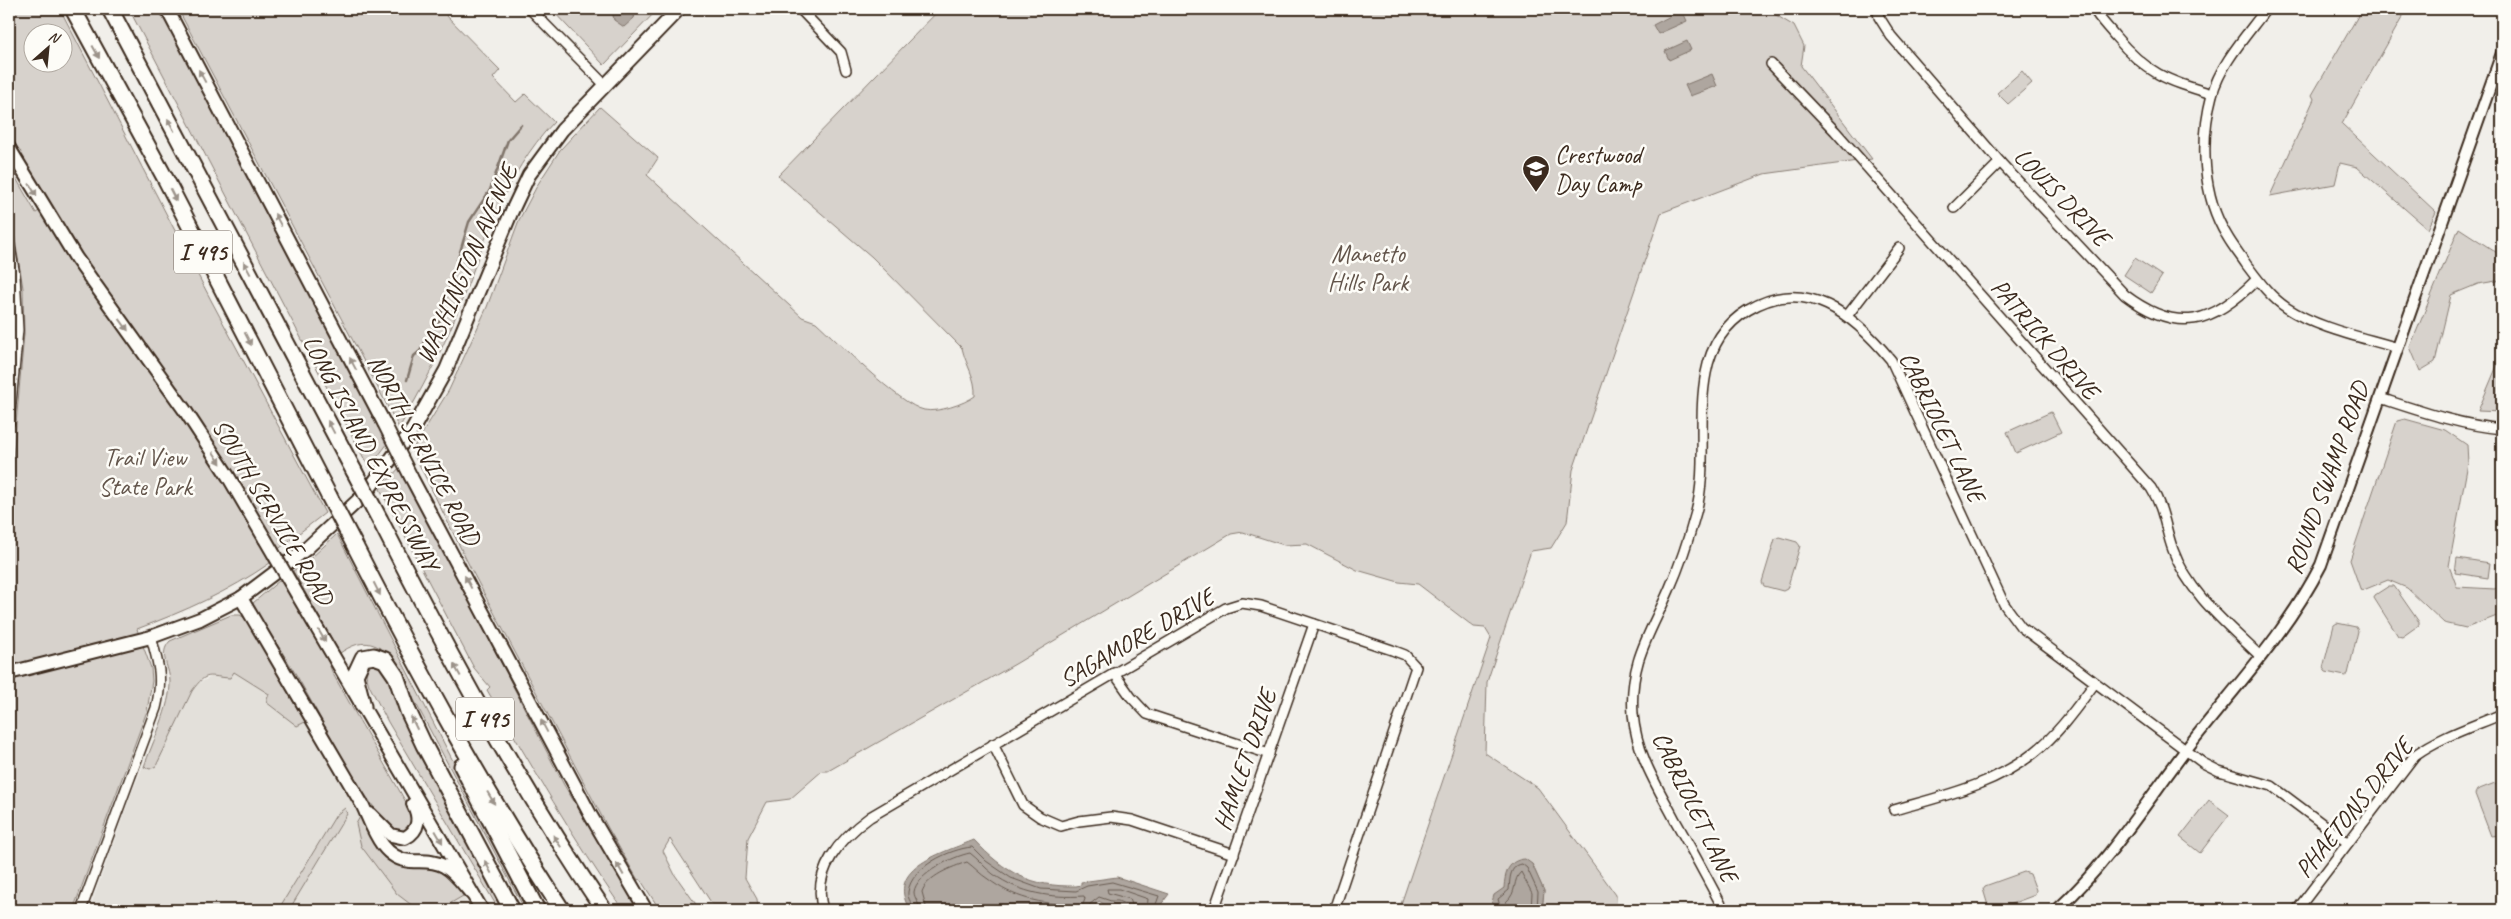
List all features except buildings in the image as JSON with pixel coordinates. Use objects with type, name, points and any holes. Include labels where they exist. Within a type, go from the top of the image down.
[{"type":"highway","name":"I 495","points":[[73,9],[165,178],[415,664],[474,769],[562,910]]},
{"type":"highway","name":"LONG ISLAND EXPRESSWAY","points":[[110,9],[354,470],[446,650],[500,746],[556,839],[604,910]]},
{"type":"highway","points":[[363,706],[355,675],[363,658],[374,656],[385,660],[396,676],[408,711],[424,745],[512,910]]},
{"type":"highway","points":[[415,664],[474,792],[537,910]]},
{"type":"main road","name":"NORTH SERVICE ROAD","points":[[167,9],[411,477],[591,816],[646,910]]},
{"type":"main road","name":"WASHINGTON AVENUE","points":[[9,673],[151,637],[200,619],[241,598],[327,531],[366,494],[413,429],[446,370],[511,213],[529,175],[557,136],[679,9]]},
{"type":"main road","name":"SOUTH SERVICE ROAD","points":[[9,148],[76,258],[186,412],[228,476],[482,910]]},
{"type":"main road","points":[[241,598],[363,806],[377,837],[391,854],[402,860],[433,862],[444,866],[472,893]]},
{"type":"main road","points":[[363,806],[391,835],[398,838],[410,836],[416,826],[418,814],[384,743]]},
{"type":"street","points":[[530,9],[605,85]]},
{"type":"street","points":[[800,9],[841,52],[846,70]]},
{"type":"street","name":"LOUIS DRIVE","points":[[1877,9],[1879,17],[1891,36],[2000,162],[2126,295],[2144,310],[2163,317],[2183,320],[2200,318],[2220,310],[2239,298],[2257,279]]},
{"type":"street","points":[[2094,9],[2132,56],[2148,70],[2168,80],[2212,94]]},
{"type":"street","points":[[2266,9],[2236,50],[2212,94],[2204,144],[2207,175],[2213,204],[2226,235],[2271,296],[2307,318],[2398,348]]},
{"type":"street","name":"ROUND SWAMP ROAD","points":[[2057,910],[2097,867],[2185,751],[2291,618],[2321,565],[2502,53]]},
{"type":"street","name":"PATRICK DRIVE","points":[[1771,64],[1835,131],[2151,488],[2161,503],[2173,550],[2189,584],[2214,612],[2260,656]]},
{"type":"street","points":[[1954,208],[2000,162]]},
{"type":"street","points":[[9,242],[15,275],[18,330],[9,423]]},
{"type":"street","points":[[1847,316],[1899,248]]},
{"type":"street","name":"CABRIOLET LANE","points":[[1724,910],[1647,767],[1636,740],[1633,686],[1637,662],[1646,637],[1680,564],[1696,510],[1700,484],[1705,374],[1712,351],[1724,330],[1740,315],[1762,302],[1782,296],[1802,296],[1825,303],[1847,316],[1877,343],[1891,360],[2004,604],[2021,627],[2185,751],[2219,771],[2272,786],[2348,843]]},
{"type":"street","points":[[2380,398],[2470,425],[2502,429]]},
{"type":"street","name":"SAGAMORE DRIVE","points":[[822,910],[823,879],[830,856],[849,832],[870,817],[1114,673],[1226,608],[1242,603],[1261,606],[1405,655],[1416,667],[1334,910]]},
{"type":"street","name":"HAMLET DRIVE","points":[[1214,910],[1314,624]]},
{"type":"street","points":[[82,910],[156,708],[161,689],[161,674],[151,637]]},
{"type":"street","points":[[1114,673],[1131,697],[1147,714],[1269,754]]},
{"type":"street","points":[[1894,810],[1963,790],[1992,779],[2015,766],[2053,735],[2095,683]]},
{"type":"street","name":"PHAETONS DRIVE","points":[[2297,910],[2415,755],[2434,742],[2457,731],[2502,714]]},
{"type":"street","points":[[993,744],[1023,805],[1040,817],[1061,826],[1079,821],[1111,818],[1132,820],[1234,854]]},
{"type":"shaded area","points":[[265,651],[361,815],[390,860],[396,864],[453,879],[471,910],[89,910],[132,792],[172,696]]},
{"type":"green space","name":"Trail View State Park","points":[[9,9],[60,9],[67,22],[22,22],[22,72],[72,72],[72,32],[212,302],[325,513],[267,558],[270,563],[238,583],[206,600],[137,629],[151,668],[152,681],[147,711],[73,910],[9,910],[9,505],[24,334],[23,288],[9,203],[9,166],[36,213],[47,206],[9,131]]},
{"type":"green space","points":[[129,9],[160,9],[246,176],[388,443],[369,468]]},
{"type":"green space","points":[[178,9],[440,9],[500,70],[493,78],[516,102],[525,94],[554,122],[521,164],[508,188],[496,212],[444,343],[423,386],[399,428]]},
{"type":"green space","points":[[551,9],[612,9],[614,20],[634,18],[636,9],[658,9],[604,65]]},
{"type":"green space","name":"Manetto Hills Park","points":[[940,9],[1766,9],[1794,26],[1804,46],[1801,66],[1872,159],[1764,174],[1661,213],[1573,470],[1567,522],[1551,548],[1531,551],[1487,682],[1485,753],[1538,788],[1616,895],[1617,910],[1542,910],[1544,891],[1532,864],[1504,888],[1494,907],[1498,910],[1399,910],[1491,638],[1485,628],[1474,627],[1418,584],[1399,582],[1357,570],[1307,544],[1284,545],[1243,532],[1231,534],[1017,663],[828,771],[822,771],[790,799],[767,802],[748,838],[745,878],[757,899],[758,910],[716,910],[670,839],[663,851],[675,875],[700,910],[660,910],[640,879],[638,880],[608,828],[471,569],[412,450],[449,390],[487,307],[519,220],[538,184],[560,150],[600,107],[658,158],[647,175],[802,317],[816,322],[900,397],[913,406],[930,411],[951,407],[975,396],[972,377],[962,348],[872,257],[778,176]]},
{"type":"green space","points":[[2362,9],[2407,9],[2342,124],[2436,212],[2428,229],[2357,167],[2340,163],[2335,184],[2270,196],[2314,99],[2312,95]]},
{"type":"green space","points":[[2022,71],[2032,83],[2008,104],[1997,93]]},
{"type":"green space","points":[[2459,228],[2502,256],[2502,280],[2478,284],[2451,295],[2435,362],[2420,371],[2410,347]]},
{"type":"green space","points":[[2135,258],[2162,276],[2151,293],[2124,275]]},
{"type":"green space","points":[[2502,354],[2502,412],[2478,411]]},
{"type":"green space","points":[[2051,412],[2061,432],[2016,453],[2007,432]]},
{"type":"green space","points":[[2405,419],[2445,430],[2467,445],[2468,463],[2449,566],[2457,587],[2495,589],[2502,582],[2502,614],[2466,628],[2444,623],[2407,588],[2388,580],[2361,591],[2350,560],[2397,421]]},
{"type":"green space","points":[[400,467],[564,785],[640,910],[623,910],[536,774],[487,690],[490,687],[474,668],[380,489]]},
{"type":"green space","points":[[337,534],[519,890],[532,910],[525,910],[392,658],[380,648],[368,644],[355,645],[340,653],[293,571],[311,558]]},
{"type":"green space","points":[[1779,537],[1797,542],[1800,546],[1787,589],[1783,591],[1764,586],[1762,582],[1775,539]]},
{"type":"green space","points":[[2457,558],[2490,563],[2488,578],[2455,573]]},
{"type":"green space","points":[[280,580],[324,651],[333,674],[411,811],[410,823],[403,831],[396,830],[384,822],[355,780],[297,676],[255,609],[253,603]]},
{"type":"green space","points":[[2389,586],[2394,586],[2419,622],[2419,625],[2402,637],[2398,636],[2374,598],[2375,595]]},
{"type":"green space","points":[[231,615],[240,615],[245,618],[305,722],[297,726],[266,702],[269,694],[234,672],[230,678],[205,677],[192,691],[156,766],[150,769],[144,767],[167,702],[170,681],[164,655],[167,646],[170,641]]},
{"type":"green space","points":[[2337,623],[2356,627],[2358,631],[2348,674],[2345,676],[2326,672],[2323,668],[2334,625]]},
{"type":"green space","points":[[374,664],[382,664],[508,910],[499,910],[388,722],[369,685],[366,675],[368,667]]},
{"type":"green space","points":[[2495,783],[2498,785],[2502,796],[2502,835],[2491,836],[2475,794],[2477,790]]},
{"type":"green space","points":[[2209,800],[2229,815],[2200,853],[2180,837]]},
{"type":"green space","points":[[345,808],[347,814],[289,910],[278,910],[336,815]]},
{"type":"green space","points":[[361,815],[390,860],[403,866],[435,866],[453,879],[463,896],[439,910],[418,910],[397,894],[361,846],[356,824]]},
{"type":"green space","points":[[2024,872],[2030,874],[2036,890],[2035,895],[1995,910],[1989,909],[1983,889],[1985,886]]},
{"type":"water","points":[[612,9],[636,9],[634,18],[624,27],[614,20]]},
{"type":"water","points":[[1682,10],[1687,21],[1658,34],[1653,25]]},
{"type":"water","points":[[1687,41],[1691,50],[1669,60],[1665,51]]},
{"type":"water","points":[[1712,74],[1717,86],[1690,96],[1685,85]]},
{"type":"water","points":[[974,840],[1008,869],[1032,881],[1060,886],[1076,886],[1081,885],[1081,882],[1117,877],[1169,894],[1157,910],[1125,910],[1116,905],[1111,909],[1099,901],[1091,910],[910,910],[904,895],[905,883],[911,872],[921,863],[934,856]]},
{"type":"water","points":[[1525,859],[1532,864],[1544,891],[1542,910],[1498,910],[1492,902],[1494,895],[1504,888],[1508,868],[1515,862]]},
{"type":"waterway","points":[[407,380],[414,356],[420,351],[428,336],[438,325],[469,222],[490,190],[508,140],[521,125]]},
{"type":"place","name":"Crestwood Day Camp","points":[[1536,193]]}]
